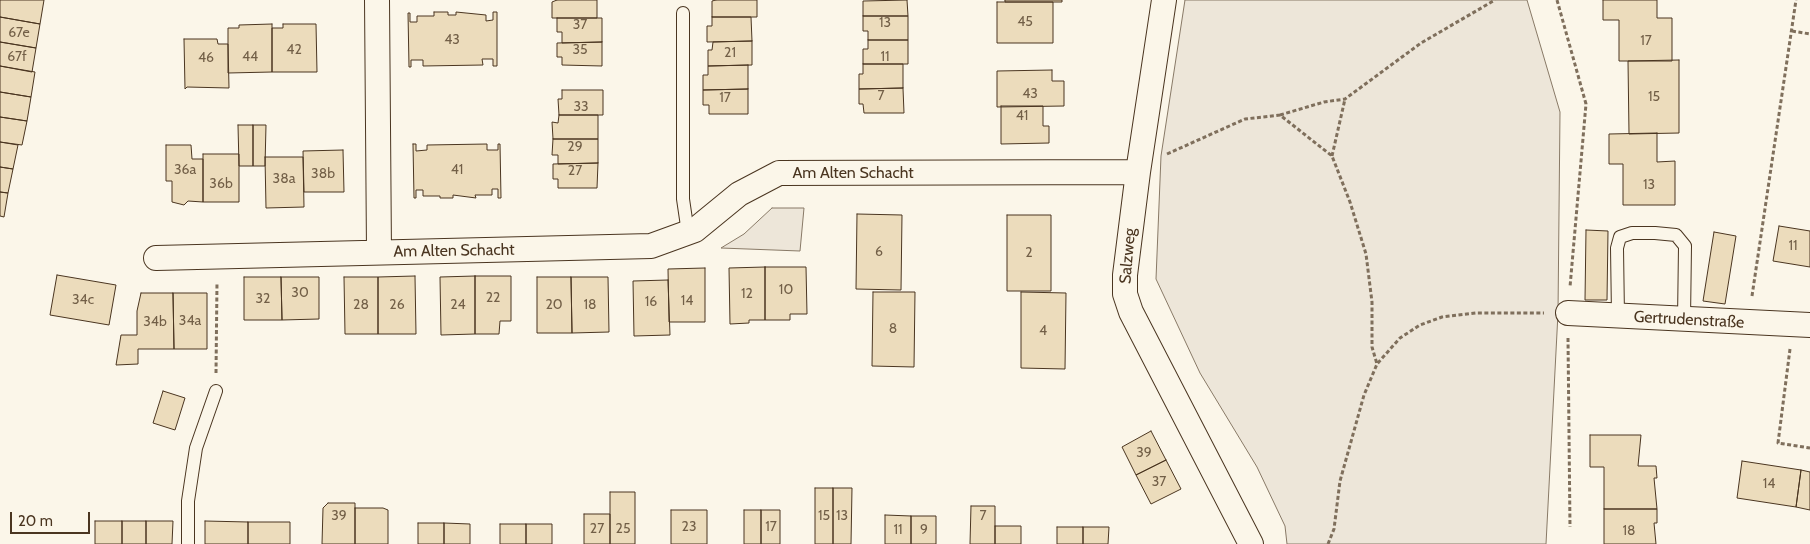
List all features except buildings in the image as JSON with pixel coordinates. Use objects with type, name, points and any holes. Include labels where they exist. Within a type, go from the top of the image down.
[{"type":"street","name":"Am Alten Schacht","points":[[377,0],[380,252]]},
{"type":"street","name":"Salzweg","points":[[1164,0],[1139,169],[1125,275],[1125,294],[1132,312],[1251,544]]},
{"type":"street","name":"Am Alten Schacht","points":[[156,258],[651,246],[695,230],[740,194],[779,173],[1139,169]]},
{"type":"street","name":"Gertrudenstraße","points":[[1568,313],[1802,325]]},
{"type":"lane","points":[[683,13],[683,199],[688,233]]},
{"type":"lane","points":[[1618,316],[1618,248],[1620,237],[1632,233],[1655,233],[1676,235],[1685,246],[1684,319]]},
{"type":"lane","points":[[188,544],[188,501],[196,448],[216,391]]},
{"type":"path","points":[[1139,169],[1245,119],[1280,115],[1324,102],[1345,99],[1421,44],[1495,0]]},
{"type":"path","points":[[1557,0],[1586,104],[1568,313],[1570,527]]},
{"type":"path","points":[[1748,323],[1796,0]]},
{"type":"path","points":[[1792,31],[1810,34]]},
{"type":"path","points":[[1332,156],[1345,99]]},
{"type":"path","points":[[1280,115],[1332,156],[1350,202],[1366,254],[1372,302],[1372,347],[1377,364]]},
{"type":"path","points":[[216,391],[217,257]]},
{"type":"path","points":[[1328,544],[1334,529],[1340,481],[1364,395],[1377,364],[1400,338],[1420,325],[1442,318],[1476,313],[1568,313]]},
{"type":"path","points":[[1802,325],[1778,443],[1810,448]]},
{"type":"shaded area","points":[[1185,0],[1527,0],[1560,112],[1558,313],[1546,544],[1287,544],[1285,526],[1257,467],[1200,373],[1156,279],[1161,156]]},
{"type":"shaded area","points":[[772,208],[804,208],[800,251],[721,248],[744,234]]}]
